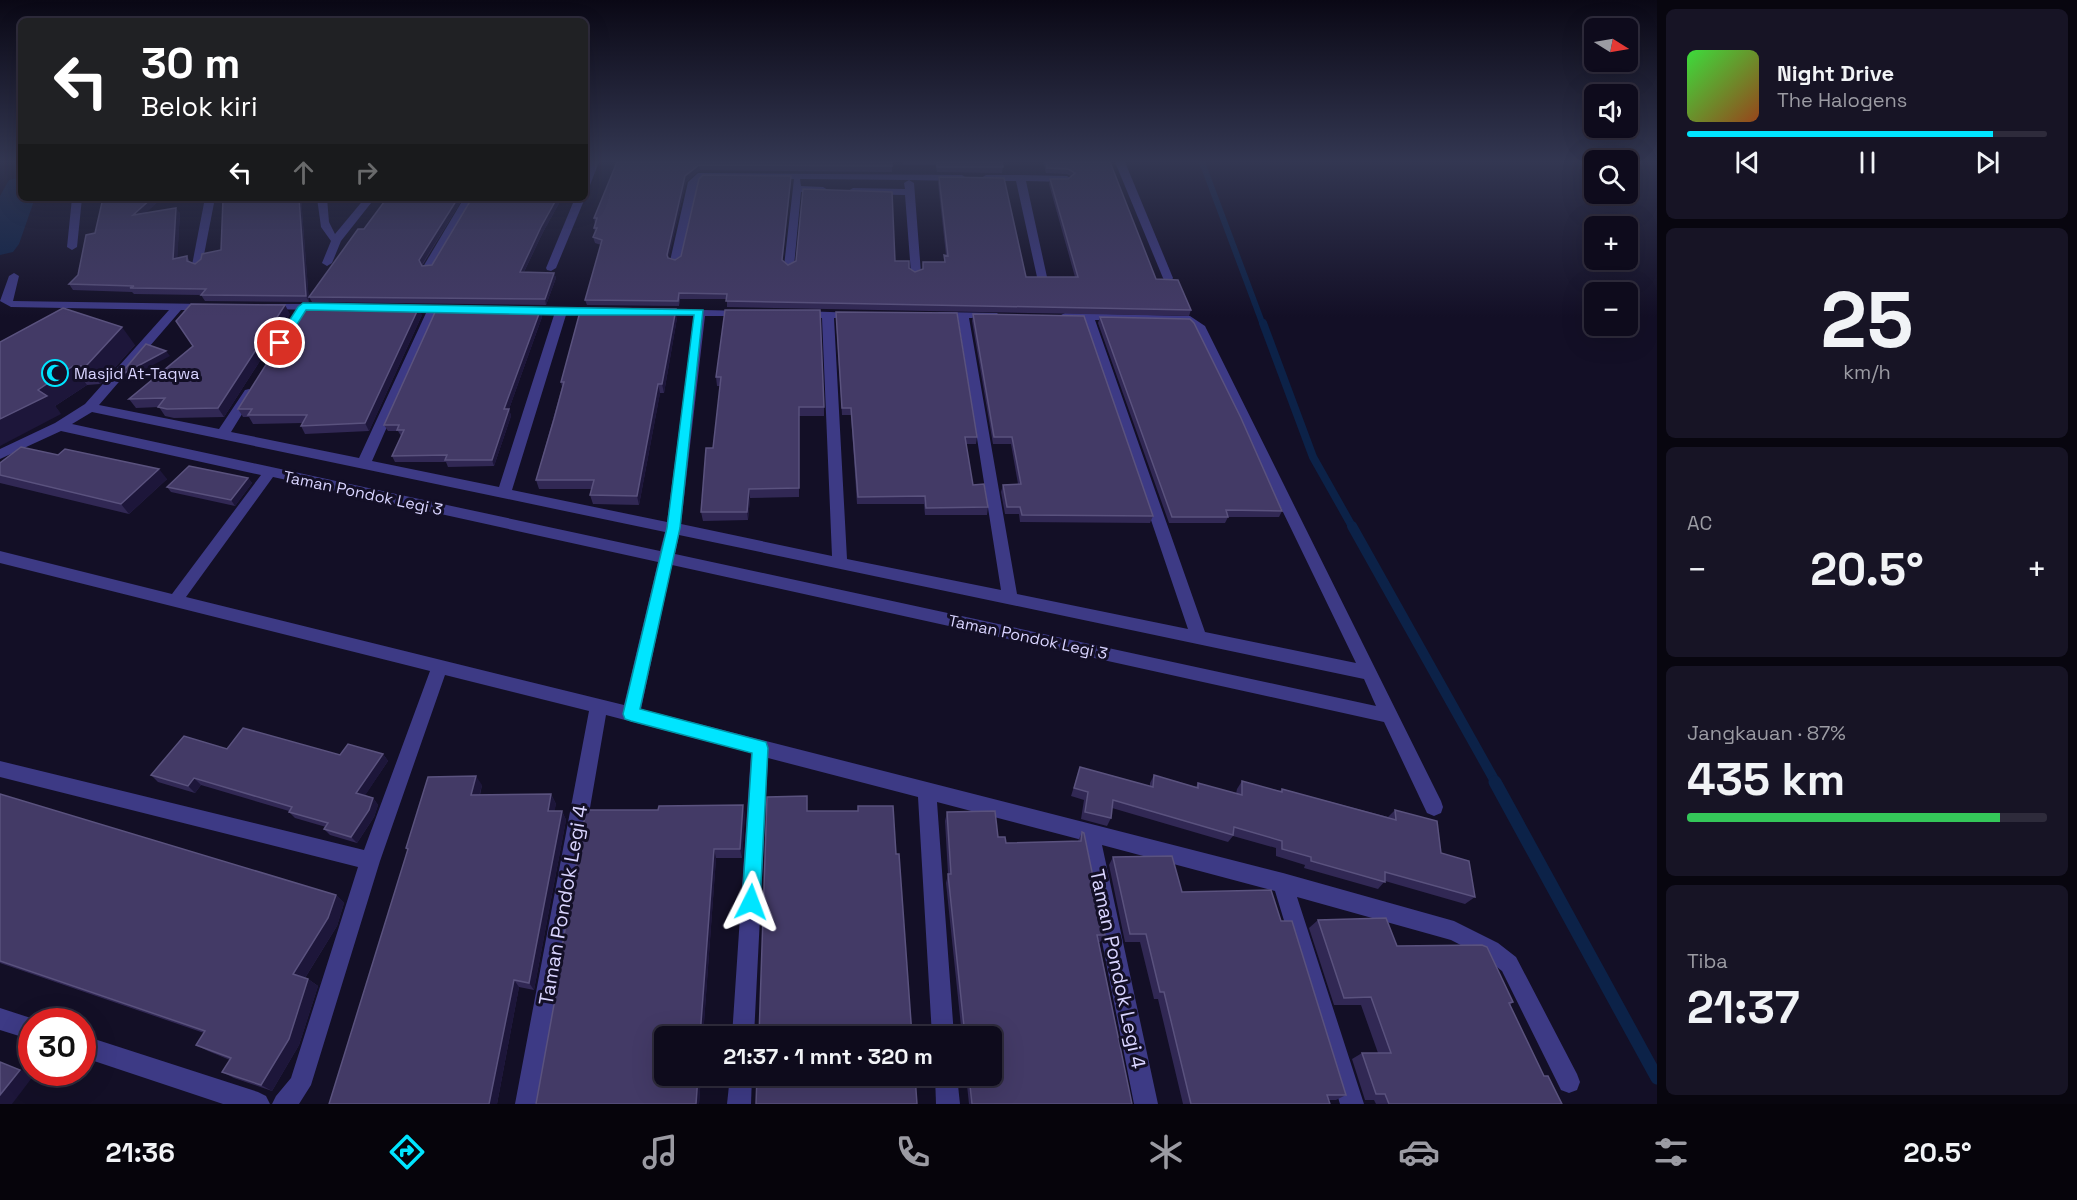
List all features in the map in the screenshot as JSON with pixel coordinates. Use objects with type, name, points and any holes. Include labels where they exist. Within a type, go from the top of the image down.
[{"type":"street","points":[[72,247],[75,214]]},
{"type":"street","points":[[196,265],[207,214]]},
{"type":"street","points":[[324,214],[329,236],[336,240]]},
{"type":"street","points":[[327,263],[336,240],[357,214]]},
{"type":"street","points":[[428,267],[460,214]]},
{"type":"street","points":[[551,268],[574,214]]},
{"type":"street","points":[[675,261],[686,214]]},
{"type":"street","points":[[789,266],[794,214]]},
{"type":"street","points":[[912,214],[916,273]]},
{"type":"street","points":[[1028,214],[1042,277]]},
{"type":"street","points":[[1141,214],[1168,278]]},
{"type":"street","points":[[14,276],[6,301],[11,304],[224,307]]},
{"type":"street","points":[[0,454],[60,426],[90,406],[178,307]]},
{"type":"street","points":[[258,307],[300,311],[339,308]]},
{"type":"street","points":[[386,309],[468,310]]},
{"type":"street","name":"Taman Pondok Legi 3","points":[[364,463],[433,310]]},
{"type":"street","points":[[514,311],[607,312]]},
{"type":"street","points":[[504,493],[561,312]]},
{"type":"street","points":[[642,312],[758,313]]},
{"type":"street","points":[[631,714],[674,528],[700,312]]},
{"type":"street","points":[[793,314],[862,315]]},
{"type":"street","points":[[828,315],[840,562]]},
{"type":"street","points":[[930,315],[1009,315]]},
{"type":"street","points":[[963,315],[1010,598]]},
{"type":"street","points":[[1054,316],[1186,318],[1199,326],[1434,807]]},
{"type":"street","points":[[1088,317],[1199,637]]},
{"type":"street","points":[[223,434],[254,385]]},
{"type":"street","name":"Taman Pondok Legi 3","points":[[90,406],[1369,673]]},
{"type":"street","name":"Taman Pondok Legi 3","points":[[60,426],[1390,716]]},
{"type":"street","points":[[175,602],[270,472]]},
{"type":"street","points":[[0,557],[631,714],[1090,833],[1454,931],[1491,950],[1509,964],[1569,1082]]},
{"type":"street","points":[[284,1104],[300,1085],[370,861],[440,665]]},
{"type":"street","name":"Taman Pondok Legi 4","points":[[527,1104],[599,706]]},
{"type":"street","points":[[744,1026],[760,748]]},
{"type":"street","points":[[0,769],[370,861]]},
{"type":"street","points":[[927,791],[942,1026]]},
{"type":"street","name":"Taman Pondok Legi 4","points":[[1090,833],[1146,1104]]},
{"type":"street","points":[[1283,884],[1352,1104]]},
{"type":"street","points":[[0,1018],[18,1024]]},
{"type":"street","points":[[96,1051],[258,1104]]},
{"type":"street","points":[[739,1104],[740,1086]]},
{"type":"street","points":[[947,1086],[948,1104]]},
{"type":"building","points":[[99,214],[176,214],[173,259],[187,256],[187,261],[195,264],[201,259],[202,254],[221,250],[222,214],[300,214],[306,296],[201,295],[206,289],[69,284],[78,275],[86,235],[95,233]]},
{"type":"building","points":[[375,214],[448,214],[419,260],[422,266],[432,265],[463,214],[548,214],[520,272],[554,273],[545,299],[309,297],[358,229],[364,229]]},
{"type":"building","points":[[596,214],[676,214],[667,255],[668,258],[675,260],[681,256],[691,214],[787,214],[782,260],[788,265],[796,261],[801,214],[893,214],[895,261],[909,261],[909,268],[915,272],[923,269],[923,262],[945,262],[944,255],[948,256],[943,214],[1012,214],[1026,277],[1078,277],[1060,214],[1130,214],[1156,279],[1178,280],[1191,310],[726,301],[727,294],[679,293],[678,301],[585,300],[602,240],[593,237],[597,228],[594,228],[597,218],[594,218]]},
{"type":"building","points":[[191,304],[285,305],[218,408],[167,409],[158,407],[165,398],[129,399],[193,346],[176,321]]},
{"type":"building","points":[[303,306],[419,307],[365,423],[301,426],[307,415],[248,415],[252,409],[238,409]]},
{"type":"building","points":[[63,308],[122,327],[86,366],[73,366],[38,390],[47,396],[0,419],[0,342]]},
{"type":"building","points":[[581,308],[676,309],[662,384],[658,384],[637,496],[590,495],[594,480],[536,480],[564,382],[561,382]]},
{"type":"building","points":[[436,310],[540,311],[504,409],[509,409],[492,460],[445,460],[447,455],[392,456],[404,430],[397,430],[399,425],[384,425]]},
{"type":"building","points":[[725,310],[820,310],[824,407],[799,407],[799,488],[749,489],[747,512],[701,512],[706,448],[713,448],[721,377],[716,377]]},
{"type":"building","points":[[836,312],[957,313],[977,437],[965,437],[973,485],[984,484],[988,507],[926,508],[925,496],[858,497],[851,408],[842,408]]},
{"type":"building","points":[[973,314],[1084,316],[1153,516],[1022,515],[1020,507],[1007,507],[1003,485],[1021,484],[1012,437],[994,437]]},
{"type":"building","points":[[1100,317],[1190,319],[1194,323],[1241,418],[1282,511],[1226,510],[1228,517],[1172,517]]},
{"type":"building","points":[[146,344],[166,351],[119,376]]},
{"type":"building","points":[[21,447],[58,455],[65,449],[159,469],[121,504],[0,475],[0,463]]},
{"type":"building","points":[[189,466],[248,478],[231,500],[167,487]]},
{"type":"building","points":[[243,728],[340,755],[348,744],[383,754],[356,793],[373,798],[369,810],[351,837],[324,829],[328,823],[289,812],[292,807],[194,778],[188,786],[151,775],[184,736],[227,749]]},
{"type":"building","points":[[1080,767],[1153,787],[1154,775],[1198,788],[1198,783],[1242,795],[1242,781],[1282,792],[1282,789],[1396,820],[1395,810],[1437,821],[1441,853],[1469,861],[1475,897],[1385,872],[1385,882],[1311,861],[1311,857],[1282,849],[1282,841],[1234,827],[1233,835],[1113,800],[1111,818],[1085,812],[1088,792],[1074,788]]},
{"type":"building","points":[[476,776],[471,795],[551,794],[548,811],[562,811],[529,983],[514,980],[489,1104],[329,1104],[428,777]]},
{"type":"building","points":[[0,794],[336,895],[328,918],[293,974],[308,979],[289,1039],[261,1085],[222,1072],[231,1058],[196,1045],[205,1031],[0,961]]},
{"type":"building","points":[[807,796],[807,811],[858,811],[858,806],[893,806],[896,854],[899,854],[911,1026],[759,1026],[767,797]]},
{"type":"building","points":[[743,805],[740,849],[714,849],[701,1026],[654,1026],[654,1086],[697,1086],[696,1104],[536,1104],[586,810],[658,810],[659,806]]},
{"type":"building","points":[[995,811],[998,837],[1005,837],[1006,843],[1081,841],[1082,832],[1084,833],[1105,935],[1097,935],[1132,1104],[972,1104],[970,1086],[1002,1086],[1002,1026],[964,1026],[948,874],[951,874],[947,812]]},
{"type":"building","points":[[1172,856],[1182,892],[1271,890],[1281,921],[1292,921],[1346,1095],[1327,1095],[1330,1104],[1191,1104],[1164,992],[1160,992],[1146,934],[1130,934],[1113,857]]},
{"type":"building","points":[[1386,918],[1397,946],[1482,945],[1487,947],[1513,1002],[1509,1003],[1544,1076],[1548,1076],[1562,1104],[1389,1104],[1385,1094],[1376,1094],[1362,1053],[1391,1053],[1371,997],[1344,998],[1318,920]]},
{"type":"building","points":[[0,1062],[18,1069],[18,1072],[0,1095]]},
{"type":"building","points":[[757,1086],[916,1086],[917,1104],[756,1104]]},
{"type":"waterway","points":[[0,244],[11,214]]},
{"type":"waterway","points":[[1221,214],[1263,325]]},
{"type":"waterway","points":[[1263,323],[1313,457],[1353,528]]},
{"type":"waterway","points":[[1352,526],[1496,783]]},
{"type":"waterway","points":[[1495,782],[1657,1078]]},
{"type":"place","name":"Masjid At-Taqwa","points":[[55,373]]},
{"type":"route","points":[[280,343],[303,307],[700,312],[674,528],[631,714],[760,748],[751,902]]}]
